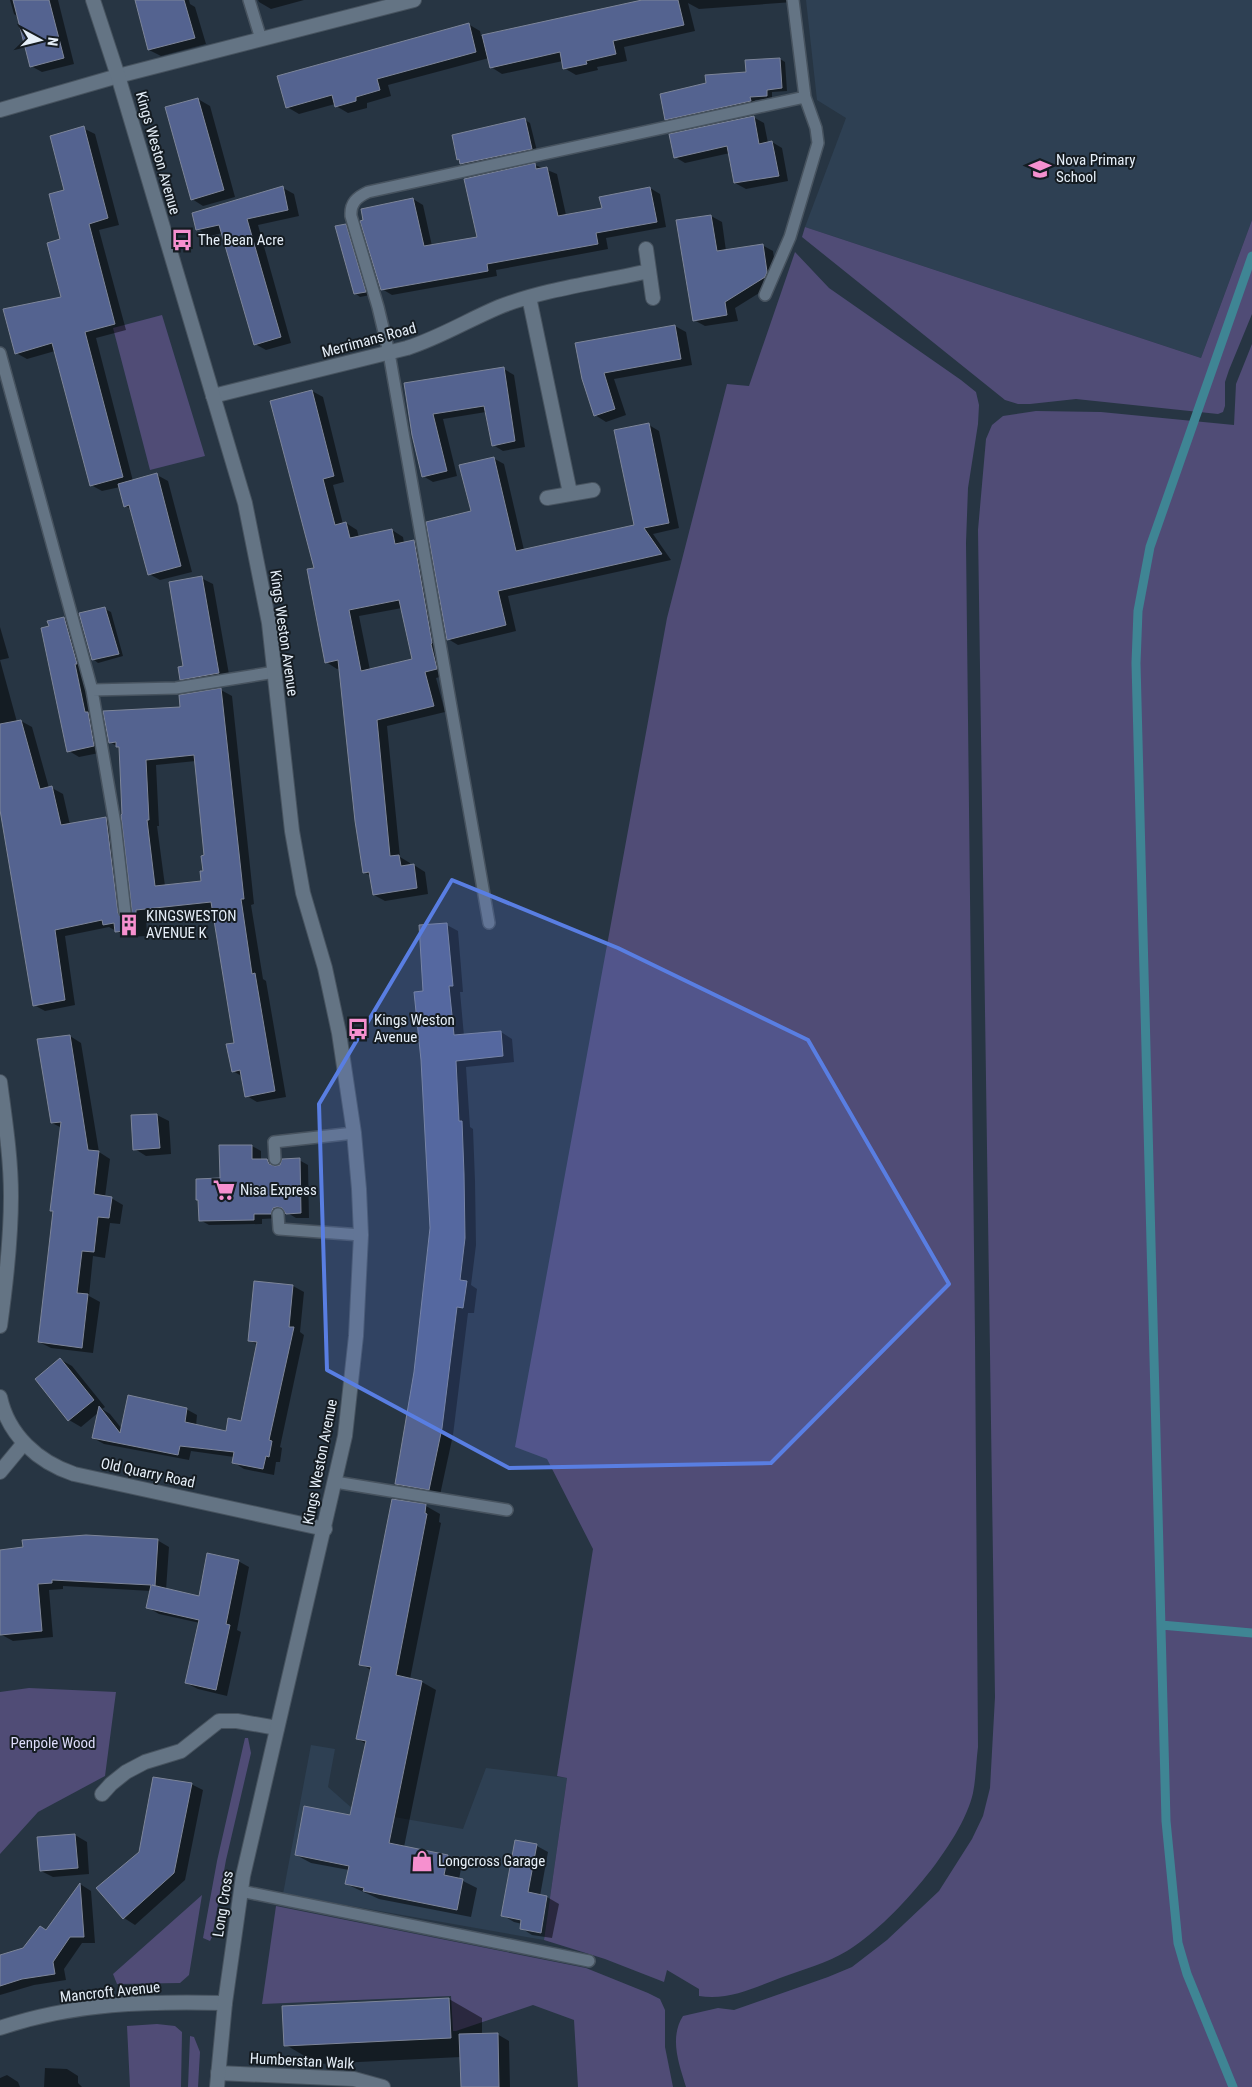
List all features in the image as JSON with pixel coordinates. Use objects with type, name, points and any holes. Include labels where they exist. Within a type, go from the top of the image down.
[{"type":"street","name":"Kings Weston Avenue","points":[[93,0],[118,76],[245,503],[269,623],[292,831],[303,893],[325,968],[339,1033],[354,1133],[361,1235],[356,1336],[344,1436],[325,1529],[277,1728]]},
{"type":"street","points":[[0,110],[118,76],[414,0]]},
{"type":"street","points":[[646,249],[653,298]]},
{"type":"street","name":"Merrimans Road","points":[[213,396],[423,343],[499,307],[529,298],[649,271]]},
{"type":"street","points":[[529,298],[570,493]]},
{"type":"street","points":[[547,498],[593,490]]},
{"type":"street","points":[[0,1082],[4,1136],[10,1172],[10,1225],[0,1326]]},
{"type":"street","name":"Old Quarry Road","points":[[0,1397],[10,1422],[24,1443],[48,1462],[74,1474],[325,1529]]},
{"type":"street","points":[[0,1472],[24,1443]]},
{"type":"street","points":[[102,1794],[126,1772],[145,1762],[181,1751],[219,1721],[237,1720],[277,1728]]},
{"type":"street","name":"Long Cross","points":[[218,2080],[224,2003],[241,1891],[277,1728]]},
{"type":"street","name":"Mancroft Avenue","points":[[0,2028],[44,2016],[124,2003],[163,2001],[224,2003]]},
{"type":"street","name":"Humberstan Walk","points":[[218,2080],[354,2079],[382,2087]]},
{"type":"lane","points":[[250,0],[261,40]]},
{"type":"lane","points":[[765,295],[790,237],[817,149],[816,128],[805,97],[793,0]]},
{"type":"lane","points":[[489,923],[388,353],[371,283],[351,216],[354,202],[361,195],[378,190],[805,97]]},
{"type":"lane","points":[[0,353],[92,690],[115,824],[126,912]]},
{"type":"lane","points":[[92,690],[176,688],[274,672]]},
{"type":"lane","points":[[275,1159],[274,1142],[354,1133]]},
{"type":"lane","points":[[278,1214],[279,1229],[361,1235]]},
{"type":"lane","points":[[335,1482],[507,1510]]},
{"type":"lane","points":[[241,1891],[589,1961]]},
{"type":"highlighted area","points":[[452,880],[618,948],[808,1040],[949,1284],[771,1463],[509,1468],[327,1370],[319,1104]]},
{"type":"shaded area","name":"Nova Primary School","points":[[806,0],[1252,0],[1252,220],[1201,358],[805,227],[846,118],[817,100]]},
{"type":"shaded area","name":"Longcross Garage","points":[[311,1745],[335,1749],[328,1787],[354,1810],[463,1829],[486,1768],[567,1778],[544,1940],[283,1894]]},
{"type":"green space","points":[[1252,220],[1252,314],[1225,382],[1225,406],[1223,412],[1218,414],[1076,399],[1030,404],[1018,404],[1005,400],[802,237],[805,227],[1201,358]]},
{"type":"green space","points":[[795,252],[829,288],[976,392],[979,405],[978,424],[968,488],[966,543],[978,1747],[973,1793],[955,1835],[922,1881],[884,1922],[865,1939],[831,1959],[740,1993],[709,1997],[699,1996],[699,1989],[667,1970],[664,1982],[605,1959],[544,1940],[567,1778],[557,1776],[593,1549],[547,1459],[515,1447],[667,618],[727,384],[749,386]]},
{"type":"green space","points":[[162,315],[205,456],[150,470],[113,328]]},
{"type":"green space","points":[[1252,344],[1252,2087],[686,2087],[678,2060],[676,2042],[679,2024],[683,2016],[718,2008],[734,2010],[852,1967],[887,1940],[939,1891],[972,1839],[983,1816],[990,1788],[995,1697],[978,530],[986,439],[992,425],[1003,416],[1036,411],[1101,412],[1234,425],[1236,384]]},
{"type":"green space","name":"Penpole Wood","points":[[29,1688],[116,1692],[105,1776],[38,1812],[0,1854],[0,1692]]},
{"type":"green space","points":[[245,1738],[248,1738],[251,1753],[226,1860],[210,1941],[203,1938],[217,1861]]},
{"type":"green space","points":[[202,1895],[189,1975],[180,1983],[117,1984],[113,1974]]},
{"type":"green space","points":[[276,1906],[586,1968],[648,1993],[660,1999],[665,2010],[665,2047],[673,2087],[578,2087],[574,2020],[533,2005],[453,2031],[451,1996],[262,2004]]},
{"type":"green space","points":[[157,2024],[175,2026],[182,2032],[181,2087],[130,2087],[127,2026]]},
{"type":"green space","points":[[190,2036],[194,2037],[200,2052],[198,2087],[188,2087]]},
{"type":"building","points":[[13,0],[49,0],[64,58],[30,67]]},
{"type":"building","points":[[135,0],[184,0],[195,38],[148,50]]},
{"type":"building","points":[[642,0],[678,0],[684,25],[613,41],[616,54],[586,61],[587,64],[563,69],[560,52],[490,68],[482,35]]},
{"type":"building","points":[[469,23],[476,52],[377,79],[380,90],[356,97],[356,101],[335,107],[332,95],[286,108],[277,76]]},
{"type":"building","points":[[780,58],[782,88],[767,90],[767,96],[750,97],[751,101],[665,120],[660,94],[706,83],[705,75],[746,72],[745,60]]},
{"type":"building","points":[[198,98],[224,190],[191,200],[165,107]]},
{"type":"building","points":[[754,116],[759,144],[772,141],[779,176],[734,183],[727,146],[674,158],[669,134]]},
{"type":"building","points":[[525,118],[532,149],[460,164],[459,159],[457,160],[452,135]]},
{"type":"building","points":[[84,126],[108,218],[89,224],[115,324],[85,332],[123,477],[90,486],[52,343],[15,354],[3,309],[61,297],[47,243],[60,239],[49,194],[64,190],[50,136]]},
{"type":"building","points":[[535,163],[536,169],[547,167],[558,216],[602,208],[599,197],[650,187],[657,222],[596,233],[598,244],[487,264],[488,271],[381,290],[360,221],[363,220],[361,209],[413,198],[424,246],[477,237],[464,179]]},
{"type":"building","points":[[283,186],[288,210],[247,219],[281,337],[254,345],[219,225],[196,230],[192,213]]},
{"type":"building","points":[[711,215],[717,251],[763,244],[767,272],[765,277],[725,302],[727,315],[693,321],[676,220]]},
{"type":"building","points":[[346,224],[366,292],[354,294],[335,226]]},
{"type":"building","points":[[675,325],[681,359],[604,373],[615,409],[594,416],[582,379],[575,343]]},
{"type":"building","points":[[504,367],[515,441],[492,446],[484,406],[433,414],[447,471],[422,477],[412,435],[404,383]]},
{"type":"building","points":[[312,390],[334,476],[323,479],[335,525],[346,522],[350,538],[392,529],[395,544],[414,540],[431,644],[437,669],[425,672],[434,706],[377,720],[390,856],[399,855],[401,866],[414,864],[417,888],[373,895],[369,872],[363,873],[355,821],[338,660],[325,663],[307,569],[314,568],[270,401]],"holes":[[[399,600],[412,659],[361,671],[349,610]]]},
{"type":"building","points":[[649,423],[669,523],[644,528],[662,554],[498,591],[506,625],[447,640],[426,522],[471,511],[459,465],[494,457],[516,551],[634,525],[614,430]]},
{"type":"building","points":[[157,473],[181,566],[148,575],[129,505],[124,507],[118,484]]},
{"type":"building","points":[[202,576],[219,673],[180,680],[178,667],[183,666],[169,582]]},
{"type":"building","points":[[105,607],[119,654],[92,660],[79,613]]},
{"type":"building","points":[[64,617],[77,664],[75,664],[85,712],[88,712],[94,746],[67,752],[41,628],[49,626],[47,621]]},
{"type":"building","points":[[221,688],[244,899],[241,899],[252,974],[255,973],[275,1091],[245,1097],[240,1070],[232,1072],[226,1044],[234,1043],[211,902],[136,910],[136,930],[115,932],[114,923],[103,925],[102,920],[55,930],[65,1000],[33,1006],[0,810],[0,724],[21,720],[40,789],[52,786],[61,825],[106,817],[118,913],[122,919],[129,918],[132,911],[121,815],[119,747],[116,747],[116,742],[109,743],[103,711],[180,707],[179,695]],"holes":[[[194,755],[204,855],[201,856],[203,871],[200,871],[201,881],[155,886],[147,820],[149,820],[146,760]]]},
{"type":"building","points":[[447,923],[453,986],[449,986],[454,1035],[501,1031],[503,1056],[456,1061],[459,1121],[462,1121],[464,1174],[465,1238],[460,1280],[467,1281],[463,1308],[457,1307],[442,1428],[429,1490],[395,1484],[414,1372],[430,1228],[421,1060],[414,992],[423,991],[419,925]]},
{"type":"building","points":[[70,1035],[88,1150],[99,1151],[94,1194],[112,1197],[109,1218],[98,1217],[94,1252],[82,1251],[77,1293],[88,1294],[82,1348],[38,1342],[53,1211],[50,1211],[61,1122],[51,1123],[37,1039]]},
{"type":"building","points":[[157,1114],[160,1148],[133,1150],[131,1115]]},
{"type":"building","points":[[219,1145],[252,1145],[252,1159],[267,1159],[269,1164],[275,1166],[280,1165],[282,1159],[300,1158],[301,1213],[286,1214],[282,1208],[277,1207],[273,1208],[271,1214],[254,1214],[254,1220],[199,1221],[196,1179],[220,1178]]},
{"type":"building","points":[[254,1281],[293,1285],[289,1327],[294,1327],[269,1440],[272,1441],[269,1457],[266,1456],[263,1469],[232,1463],[234,1452],[180,1446],[178,1455],[92,1438],[99,1406],[120,1433],[128,1395],[187,1408],[185,1422],[226,1431],[228,1418],[241,1421],[257,1342],[248,1341]]},
{"type":"building","points":[[60,1358],[94,1400],[68,1421],[35,1379]]},
{"type":"building","points":[[392,1499],[426,1504],[425,1513],[427,1514],[396,1675],[422,1681],[389,1843],[448,1855],[444,1875],[463,1879],[457,1910],[363,1891],[364,1888],[345,1884],[349,1866],[295,1855],[304,1806],[350,1815],[366,1741],[356,1739],[371,1667],[359,1665]]},
{"type":"building","points":[[86,1535],[158,1539],[155,1586],[199,1596],[207,1553],[239,1560],[226,1624],[230,1625],[216,1690],[185,1683],[199,1620],[146,1608],[151,1585],[52,1580],[52,1583],[38,1584],[42,1631],[0,1635],[0,1550],[23,1547],[22,1540]]},
{"type":"building","points":[[153,1777],[192,1783],[174,1873],[123,1919],[96,1888],[139,1852]]},
{"type":"building","points":[[75,1834],[78,1868],[40,1871],[37,1837]]},
{"type":"building","points":[[515,1840],[537,1844],[528,1892],[547,1896],[541,1933],[520,1929],[521,1920],[501,1916]]},
{"type":"building","points":[[80,1883],[84,1937],[70,1937],[53,1962],[55,1974],[22,1979],[0,1986],[0,1955],[23,1948],[40,1926],[46,1930]]},
{"type":"building","points":[[449,1998],[451,2038],[284,2046],[282,2006]]},
{"type":"building","points":[[498,2033],[499,2087],[461,2087],[459,2034]]},
{"type":"waterway","points":[[1233,2087],[1187,1974],[1178,1943],[1166,1821],[1136,663],[1138,611],[1150,547],[1252,256]]},
{"type":"waterway","points":[[1161,1625],[1252,1633]]},
{"type":"place","name":"Nova Primary School","points":[[1040,169]]},
{"type":"place","name":"The Bean Acre","points":[[182,240]]},
{"type":"place","name":"KINGSWESTON AVENUE K","points":[[129,925]]},
{"type":"place","name":"Kings Weston Avenue","points":[[358,1029]]},
{"type":"place","name":"Nisa Express","points":[[224,1190]]},
{"type":"place","name":"Longcross Garage","points":[[422,1861]]}]
